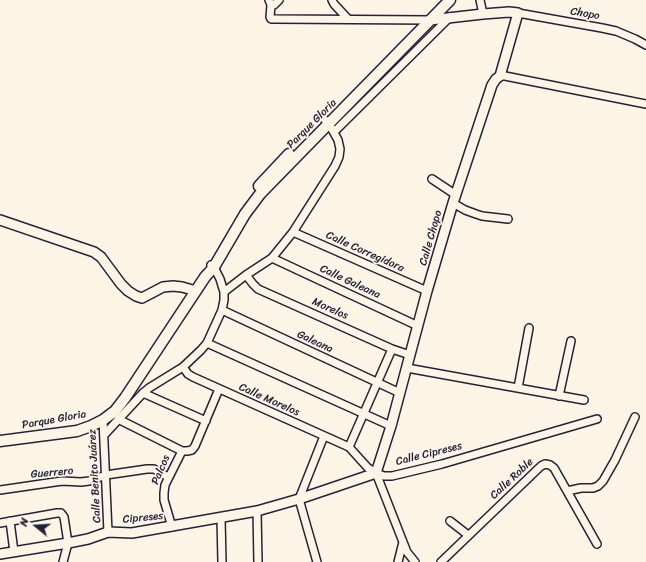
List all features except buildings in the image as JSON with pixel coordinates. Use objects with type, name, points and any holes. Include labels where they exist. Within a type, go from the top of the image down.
[{"type":"main road","name":"Parque Gloria","points":[[0,441],[77,431],[92,426],[115,411],[174,325],[245,214],[260,194],[329,125],[426,20],[442,0]]},
{"type":"main road","name":"Parque Gloria","points":[[426,20],[450,0]]},
{"type":"street","points":[[279,0],[274,5],[270,2],[271,19],[426,20],[508,12],[518,13]]},
{"type":"street","points":[[332,0],[348,19]]},
{"type":"street","points":[[480,0],[483,14]]},
{"type":"street","name":"Chopo","points":[[518,13],[609,30],[646,45]]},
{"type":"street","name":"Calle Chopo","points":[[376,473],[391,426],[455,199],[492,85],[500,76],[518,13]]},
{"type":"street","points":[[224,292],[272,258],[293,232],[335,166],[340,149],[338,140],[329,125],[450,17]]},
{"type":"street","points":[[500,76],[646,104]]},
{"type":"street","points":[[432,179],[465,210],[482,216],[508,219]]},
{"type":"street","points":[[0,220],[94,252],[101,257],[121,284],[136,296],[142,298],[163,288],[173,286],[196,291]]},
{"type":"street","name":"Calle Corregidora","points":[[293,232],[428,291]]},
{"type":"street","name":"Calle Galeana","points":[[272,258],[418,326]]},
{"type":"street","points":[[104,435],[143,393],[183,366],[207,343],[222,310],[224,300],[224,292],[220,279],[212,266]]},
{"type":"street","name":"Morelos","points":[[246,275],[258,290],[392,349],[410,355]]},
{"type":"street","name":"Galeana","points":[[222,310],[400,392]]},
{"type":"street","points":[[518,388],[529,328]]},
{"type":"street","points":[[559,396],[570,341]]},
{"type":"street","points":[[207,343],[363,415],[391,426]]},
{"type":"street","points":[[349,447],[392,349]]},
{"type":"street","name":"Calle Morelos","points":[[183,366],[188,374],[193,377],[349,447],[368,468],[376,473]]},
{"type":"street","points":[[407,368],[584,400]]},
{"type":"street","name":"Palcos","points":[[172,527],[164,500],[165,485],[182,451],[192,450],[195,446],[219,389]]},
{"type":"street","points":[[143,393],[206,421]]},
{"type":"street","points":[[567,491],[581,488],[593,488],[598,486],[603,481],[635,418]]},
{"type":"street","points":[[118,419],[182,451]]},
{"type":"street","name":"Calle Cipreses","points":[[221,518],[258,511],[376,473],[384,476],[392,476],[597,419]]},
{"type":"street","name":"Calle Benito Juárez","points":[[103,420],[108,532]]},
{"type":"street","points":[[317,562],[299,499],[324,436]]},
{"type":"street","name":"Calle Roble","points":[[441,562],[541,466],[545,464],[554,468],[597,544]]},
{"type":"street","name":"Guerrero","points":[[0,490],[62,481],[85,482],[106,475],[150,468],[158,470],[168,477]]},
{"type":"street","points":[[376,473],[407,552],[415,562]]},
{"type":"street","points":[[258,511],[258,562]]},
{"type":"street","points":[[0,523],[61,514],[64,517],[68,543],[63,562]]},
{"type":"street","points":[[221,518],[222,562]]},
{"type":"street","name":"Cipreses","points":[[0,554],[88,539],[108,532],[132,533],[221,518]]},
{"type":"street","points":[[10,521],[14,552]]},
{"type":"street","points":[[450,521],[468,535]]},
{"type":"street","points":[[398,562],[403,542]]}]
